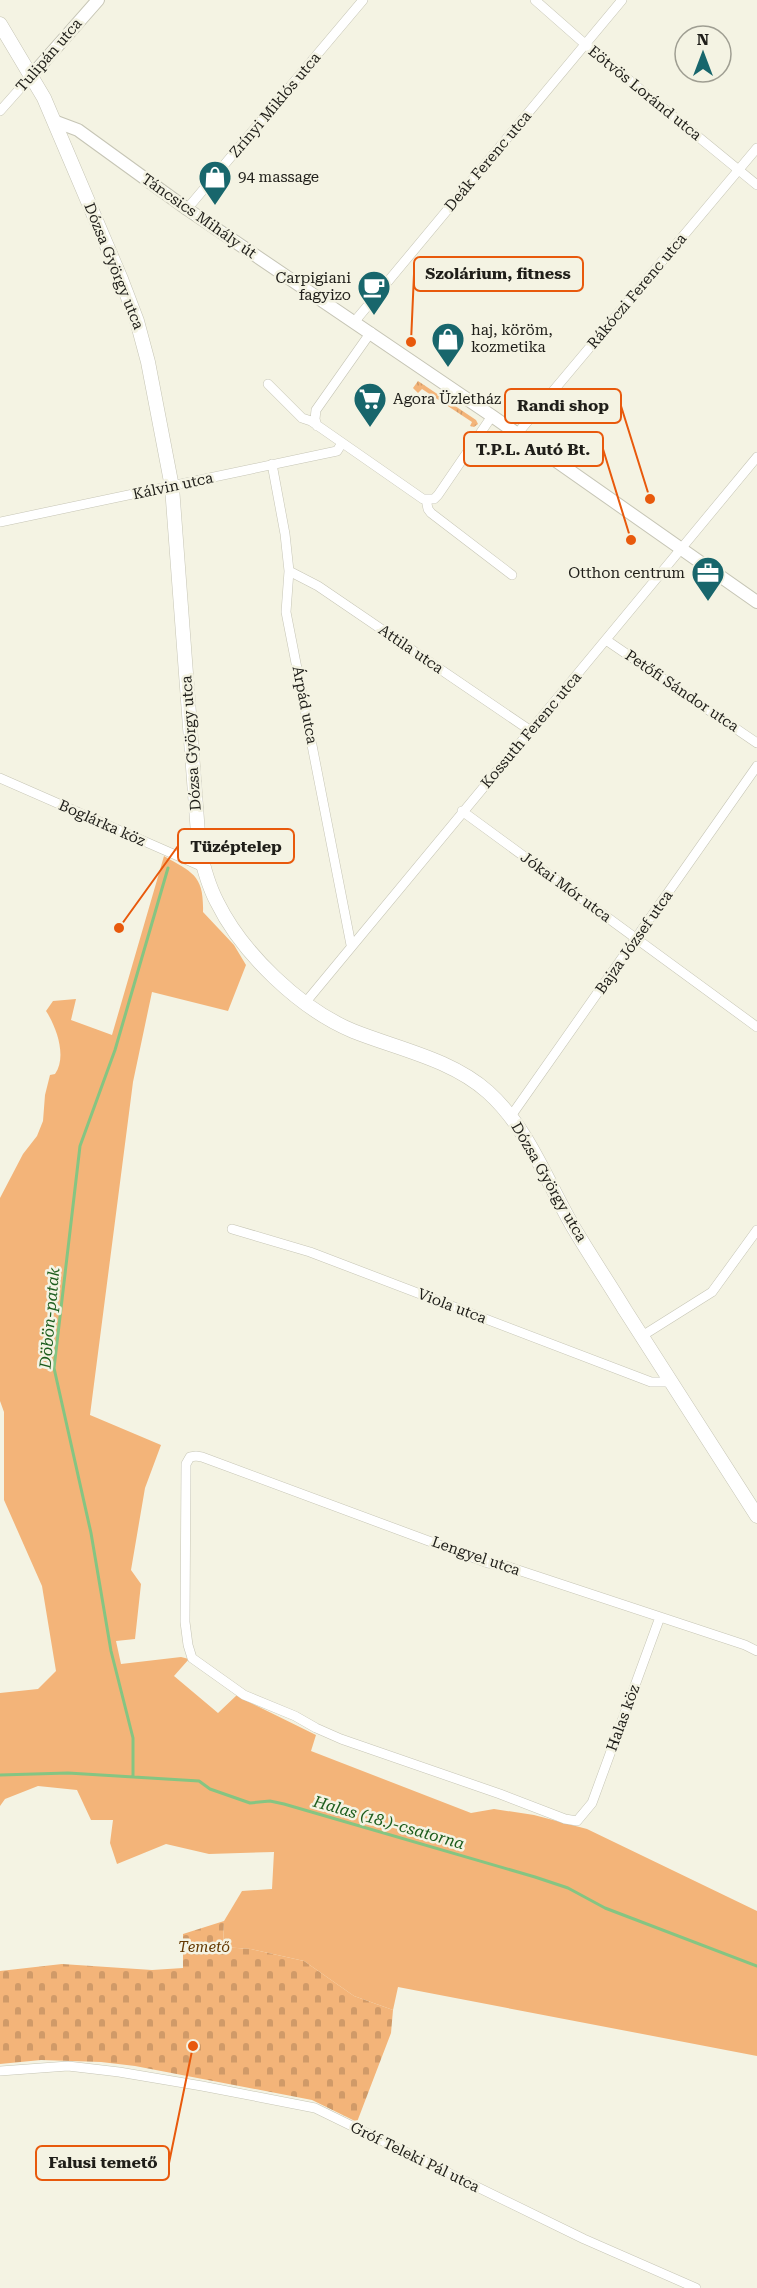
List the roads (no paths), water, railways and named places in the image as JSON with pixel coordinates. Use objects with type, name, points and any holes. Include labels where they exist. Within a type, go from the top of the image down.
[{"type":"main road","name":"Dózsa György utca","points":[[0,24],[32,75],[54,122],[137,321],[161,424],[172,487],[199,846],[203,867],[216,902],[233,929],[262,963],[305,1003],[351,1030],[441,1062],[466,1075],[488,1091],[511,1116],[529,1142],[573,1226],[757,1516]]},
{"type":"street","name":"Tulipán utca","points":[[0,111],[98,0]]},
{"type":"street","name":"Zrínyi Miklós utca","points":[[188,209],[363,0]]},
{"type":"street","name":"Eötvös Loránd utca","points":[[535,0],[757,185]]},
{"type":"street","name":"Deák Ferenc utca","points":[[355,321],[622,0]]},
{"type":"street","name":"Táncsics Mihály út","points":[[54,122],[78,130],[188,209],[371,332],[757,602]]},
{"type":"street","name":"Rákóczi Ferenc utca","points":[[517,434],[757,148]]},
{"type":"street","points":[[317,426],[316,410],[371,332]]},
{"type":"street","points":[[268,384],[302,418],[317,426],[419,498],[426,499],[434,499],[438,495],[492,416]]},
{"type":"street","name":"Kálvin utca","points":[[0,522],[337,451],[342,444]]},
{"type":"street","name":"Kossuth Ferenc utca","points":[[305,1003],[757,457]]},
{"type":"street","name":"Árpád utca","points":[[272,464],[285,534],[289,571],[286,612],[351,945]]},
{"type":"street","points":[[426,499],[431,513],[512,575]]},
{"type":"street","name":"Attila utca","points":[[289,571],[318,586],[531,731]]},
{"type":"street","name":"Petőfi Sándor utca","points":[[606,640],[757,742]]},
{"type":"street","name":"Bajza József utca","points":[[511,1116],[757,766]]},
{"type":"street","name":"Boglárka köz","points":[[0,778],[203,867]]},
{"type":"street","name":"Jókai Mór utca","points":[[462,811],[757,1027]]},
{"type":"street","name":"Viola utca","points":[[232,1229],[310,1252],[651,1382],[671,1382]]},
{"type":"street","points":[[642,1336],[712,1292],[757,1230]]},
{"type":"street","name":"Lengyel utca","points":[[582,1817],[577,1821],[565,1819],[338,1738],[297,1717],[244,1695],[192,1658],[185,1622],[185,1478],[186,1464],[190,1457],[196,1456],[340,1506],[488,1563],[509,1567],[757,1651]]},
{"type":"street","name":"Halas köz","points":[[582,1817],[592,1803],[660,1617]]},
{"type":"street","name":"Gróf Teleki Pál utca","points":[[0,2071],[68,2066],[202,2085],[315,2108],[584,2239],[696,2288]]},
{"type":"waterway","name":"Döbön-patak","points":[[133,1777],[133,1738],[111,1651],[91,1533],[54,1368],[80,1146],[115,1050],[168,868]]},
{"type":"waterway","name":"Halas (18.)-csatorna","points":[[0,1775],[68,1773],[199,1781],[210,1789],[250,1803],[270,1801],[284,1804],[535,1877],[568,1888],[605,1908],[757,1966]]},
{"type":"place","name":"94 massage","points":[[215,206]]},
{"type":"place","name":"Carpigiani fagyizo","points":[[374,316]]},
{"type":"place","name":"Szolárium, fitness","points":[[411,342]]},
{"type":"place","name":"haj, köröm, kozmetika","points":[[448,368]]},
{"type":"place","name":"Agora Üzletház","points":[[370,428]]},
{"type":"place","name":"Randi shop","points":[[650,499]]},
{"type":"place","name":"T.P.L. Autó Bt.","points":[[631,540]]},
{"type":"place","name":"Otthon centrum","points":[[708,602]]},
{"type":"place","name":"Tüzéptelep","points":[[119,928]]},
{"type":"place","name":"Falusi temető","points":[[193,2046]]},
{"type":"park label","name":"Temető","points":[[204,1947]]}]
